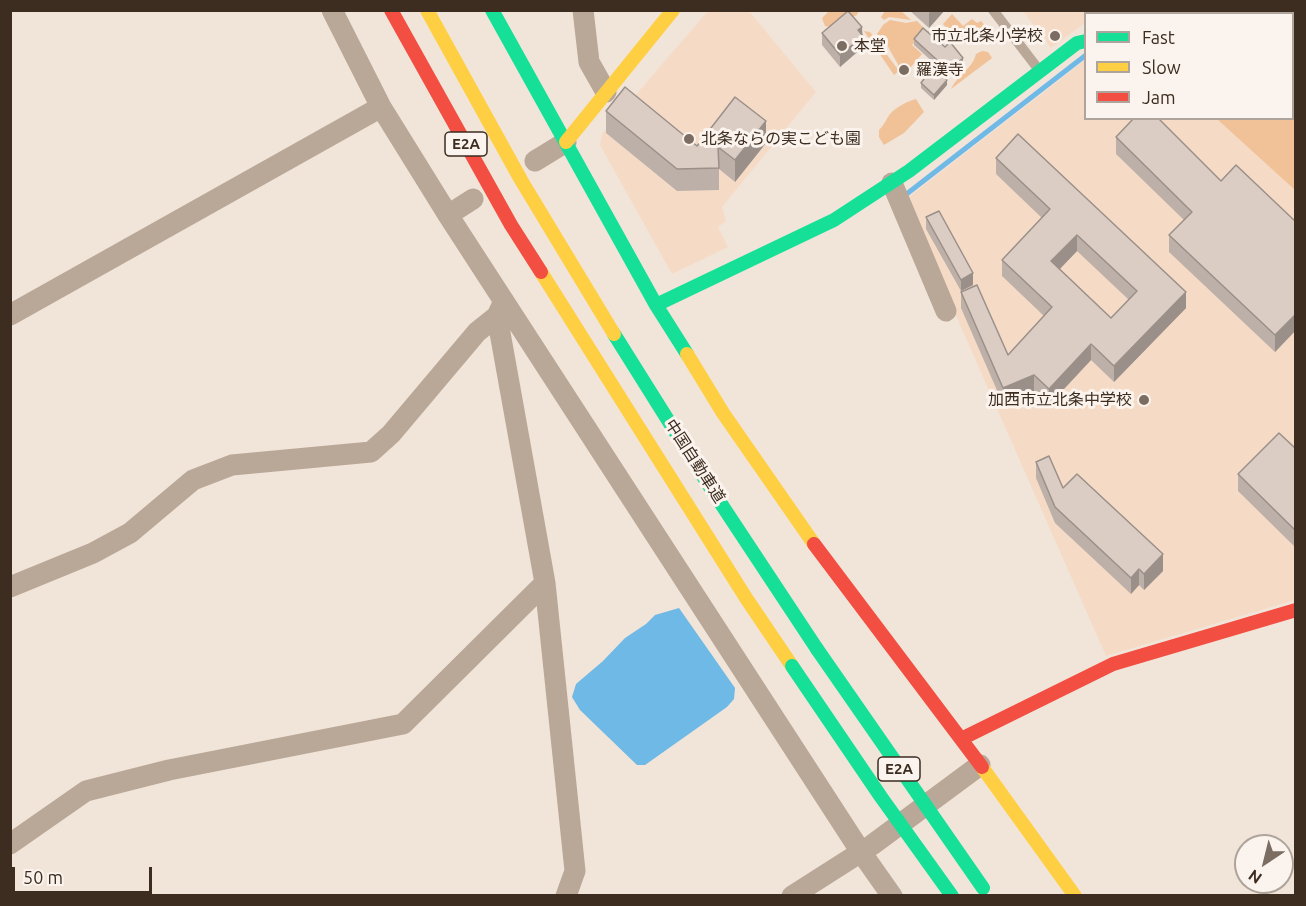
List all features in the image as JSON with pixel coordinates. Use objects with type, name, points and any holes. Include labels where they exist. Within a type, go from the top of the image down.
[{"type":"main road","name":"中国自動車道","points":[[391,10],[511,225],[701,527],[881,797],[952,896]]},
{"type":"main road","name":"中国自動車道","points":[[426,10],[534,203],[666,417],[771,582],[986,892]]},
{"type":"main road","points":[[492,10],[656,305],[723,413],[829,565],[961,739],[1075,896]]},
{"type":"main road","points":[[566,142],[673,10]]},
{"type":"main road","points":[[656,305],[834,220],[892,183],[1039,70],[1083,40]]},
{"type":"main road","points":[[961,739],[1113,664],[1296,610]]},
{"type":"street","points":[[332,10],[381,107],[448,215],[501,309],[892,896]]},
{"type":"street","points":[[583,10],[589,62],[606,92]]},
{"type":"street","points":[[10,315],[381,107]]},
{"type":"street","points":[[535,161],[566,142]]},
{"type":"street","points":[[892,183],[946,311]]},
{"type":"street","points":[[448,215],[473,199]]},
{"type":"street","points":[[501,309],[545,583],[575,871],[566,896]]},
{"type":"street","points":[[10,587],[93,553],[130,533],[193,480],[232,465],[371,452],[391,434],[477,332],[501,309]]},
{"type":"street","points":[[10,844],[86,791],[169,770],[403,724],[545,583]]},
{"type":"street","points":[[792,896],[861,852],[980,765]]},
{"type":"lane","points":[[993,10],[1039,70]]},
{"type":"shaded area","name":"加西市立北条中学校","points":[[1148,10],[1295,11],[1295,600],[1106,656],[905,200],[1084,61],[1084,120],[1294,120],[1294,12],[1146,12]]},
{"type":"shaded area","name":"北条ならの実こども園","points":[[708,11],[749,11],[816,92],[722,207],[726,221],[718,227],[728,247],[672,274],[600,145],[602,134]]},
{"type":"shaded area","points":[[829,11],[859,11],[857,15],[831,27],[825,26],[822,18]]},
{"type":"shaded area","points":[[885,11],[901,11],[911,20],[889,17],[884,20],[881,17]]},
{"type":"shaded area","name":"市立北条小学校","points":[[1023,11],[1124,11],[1084,12],[1084,24],[1051,48]]},
{"type":"shaded area","points":[[1295,11],[1295,190],[1218,120],[1294,120],[1294,12],[1188,12]]},
{"type":"shaded area","points":[[952,14],[963,26],[972,19],[977,23],[981,21],[994,37],[982,44],[962,44],[943,24]]},
{"type":"shaded area","points":[[890,20],[906,23],[917,21],[927,31],[935,32],[939,28],[942,33],[933,42],[923,33],[912,45],[922,54],[911,67],[901,70],[886,43],[877,34]]},
{"type":"shaded area","points":[[864,31],[870,32],[899,71],[894,75]]},
{"type":"shaded area","points":[[982,51],[988,52],[992,58],[951,89],[972,63],[976,54]]},
{"type":"shaded area","points":[[916,99],[924,112],[904,133],[884,145],[879,137],[879,130],[893,111]]},
{"type":"water","points":[[679,608],[735,688],[734,699],[727,707],[645,765],[637,765],[580,710],[572,697],[576,684],[625,638],[655,615]]},
{"type":"building","points":[[848,11],[862,27],[858,30],[863,36],[840,55],[822,33]]},
{"type":"building","points":[[923,28],[945,47],[950,42],[963,58],[948,70],[914,39]]},
{"type":"building","points":[[933,67],[947,80],[934,95],[921,83]]},
{"type":"building","points":[[625,87],[697,146],[735,97],[766,121],[735,160],[718,147],[719,168],[677,169],[606,111]]},
{"type":"building","points":[[1132,120],[1160,120],[1221,181],[1236,165],[1296,222],[1296,314],[1275,335],[1169,235],[1192,212],[1116,137]]},
{"type":"building","points":[[1018,134],[1186,292],[1114,366],[1091,344],[1049,389],[1034,375],[1003,388],[961,292],[977,285],[1008,355],[1052,307],[1002,260],[1050,209],[996,158]],"holes":[[[1077,235],[1137,291],[1111,318],[1051,261]]]},
{"type":"building","points":[[939,211],[973,273],[961,280],[926,217]]},
{"type":"building","points":[[1279,433],[1296,449],[1296,531],[1238,474]]},
{"type":"building","points":[[1049,456],[1063,488],[1077,474],[1163,554],[1144,574],[1139,569],[1131,578],[1055,507],[1036,462]]},
{"type":"waterway","points":[[904,196],[1084,57]]},
{"type":"traffic: fast","points":[[492,10],[656,305],[687,354]]},
{"type":"traffic: fast","points":[[656,305],[834,220],[909,171],[1077,43],[1084,41]]},
{"type":"traffic: fast","points":[[614,334],[708,484],[817,649]]},
{"type":"traffic: fast","points":[[817,649],[983,888]]},
{"type":"traffic: fast","points":[[792,666],[952,896]]},
{"type":"traffic: slow","points":[[427,10],[521,180],[614,334]]},
{"type":"traffic: slow","points":[[566,142],[673,10]]},
{"type":"traffic: slow","points":[[541,272],[746,598],[792,666]]},
{"type":"traffic: slow","points":[[687,354],[723,413],[814,544]]},
{"type":"traffic: slow","points":[[982,767],[1075,896]]},
{"type":"traffic: jam","points":[[391,10],[511,225],[541,272]]},
{"type":"traffic: jam","points":[[814,544],[982,767]]},
{"type":"traffic: jam","points":[[961,739],[1113,664],[1296,610]]},
{"type":"place","name":"市立北条小学校","points":[[1055,36]]},
{"type":"place","name":"本堂","points":[[842,46]]},
{"type":"place","name":"羅漢寺","points":[[904,70]]},
{"type":"place","name":"北条ならの実こども園","points":[[689,139]]},
{"type":"place","name":"加西市立北条中学校","points":[[1144,400]]}]
